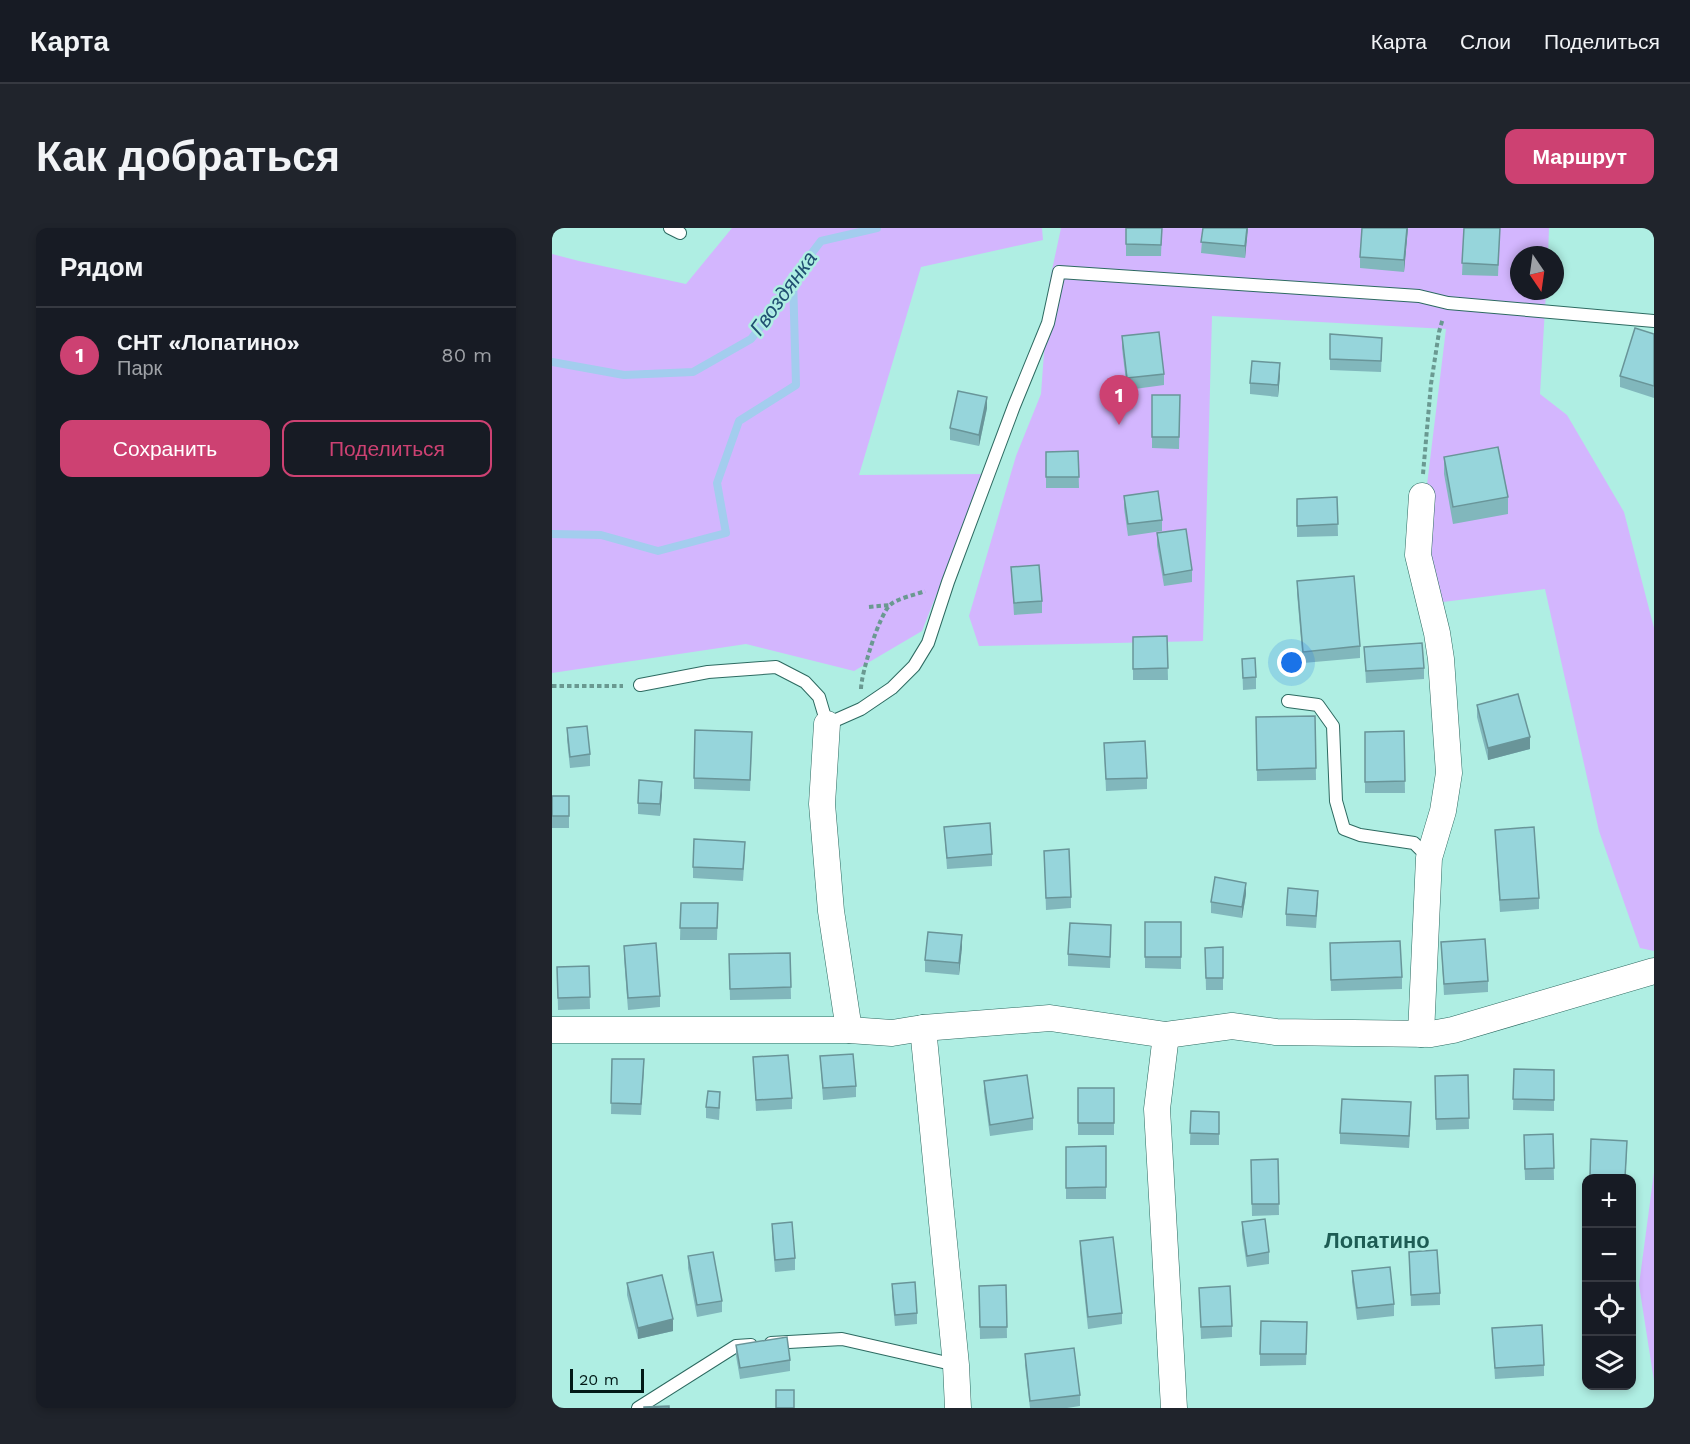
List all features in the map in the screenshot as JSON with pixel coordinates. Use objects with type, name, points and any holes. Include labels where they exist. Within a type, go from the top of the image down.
[{"type":"street","points":[[1421,1034],[1429,858],[1443,811],[1449,773],[1441,659],[1418,555],[1422,496]]},
{"type":"street","points":[[827,724],[822,804],[831,911],[849,1030]]},
{"type":"street","points":[[552,1030],[849,1030],[892,1033],[923,1028],[1050,1018],[1166,1035],[1232,1026],[1276,1032],[1421,1034],[1453,1030],[1654,971]]},
{"type":"street","points":[[923,1028],[956,1365],[958,1408]]},
{"type":"street","points":[[1166,1035],[1157,1109],[1174,1408]]},
{"type":"lane","points":[[640,686],[708,672],[776,667],[805,682],[819,697],[827,724],[861,709],[892,688],[914,666],[928,643],[948,582],[1048,322],[1059,272],[1419,296],[1448,303],[1654,321]]},
{"type":"lane","points":[[1288,702],[1318,705],[1333,726],[1336,801],[1344,829],[1360,835],[1414,843],[1429,858]]},
{"type":"lane","points":[[638,1408],[736,1346],[842,1339],[956,1365]]},
{"type":"path","points":[[1422,496],[1423,454],[1431,384],[1439,332],[1448,303]]},
{"type":"path","points":[[869,607],[891,605],[948,582]]},
{"type":"path","points":[[861,709],[861,678],[882,618],[891,605]]},
{"type":"path","points":[[552,686],[640,686]]},
{"type":"shaded area","points":[[732,228],[1042,228],[1043,240],[921,267],[859,475],[984,474],[922,631],[854,671],[746,644],[552,673],[552,254],[686,284]]},
{"type":"shaded area","points":[[1061,228],[1549,228],[1548,246],[1510,246],[1510,300],[1545,300],[1540,394],[1567,415],[1624,512],[1654,628],[1654,951],[1640,948],[1599,831],[1545,589],[1443,602],[1429,577],[1426,493],[1446,329],[1212,316],[1203,641],[979,646],[969,616],[1016,456],[1041,394],[1049,284]]},
{"type":"shaded area","points":[[1654,1172],[1654,1381],[1639,1285]]},
{"type":"building","points":[[1126,228],[1162,228],[1161,245],[1126,244]]},
{"type":"building","points":[[1203,228],[1247,228],[1245,246],[1201,242]]},
{"type":"building","points":[[1362,228],[1407,228],[1404,260],[1360,257]]},
{"type":"building","points":[[1464,228],[1500,228],[1498,265],[1462,263]]},
{"type":"building","points":[[1635,328],[1654,334],[1654,386],[1620,376]]},
{"type":"building","points":[[1159,332],[1164,374],[1127,378],[1122,336]]},
{"type":"building","points":[[1330,334],[1382,338],[1381,361],[1330,359]]},
{"type":"building","points":[[1252,361],[1280,363],[1278,385],[1250,383]]},
{"type":"building","points":[[958,391],[987,397],[979,435],[950,428]]},
{"type":"building","points":[[1152,395],[1180,395],[1179,437],[1152,437]]},
{"type":"building","points":[[1498,447],[1508,497],[1453,507],[1444,457]]},
{"type":"building","points":[[1078,451],[1079,477],[1046,477],[1046,452]]},
{"type":"building","points":[[1158,491],[1162,520],[1128,524],[1124,496]]},
{"type":"building","points":[[1337,497],[1338,524],[1297,526],[1297,499]]},
{"type":"building","points":[[1186,529],[1192,570],[1164,575],[1157,533]]},
{"type":"building","points":[[1039,565],[1042,601],[1014,603],[1011,567]]},
{"type":"building","points":[[1354,576],[1360,646],[1303,652],[1297,581]]},
{"type":"building","points":[[1167,636],[1168,668],[1133,669],[1133,637]]},
{"type":"building","points":[[1422,643],[1424,668],[1366,671],[1364,647]]},
{"type":"building","points":[[1255,658],[1256,677],[1243,678],[1242,659]]},
{"type":"building","points":[[1518,694],[1530,737],[1488,748],[1477,705]]},
{"type":"building","points":[[1315,716],[1316,768],[1257,770],[1256,717]]},
{"type":"building","points":[[587,726],[590,754],[570,757],[567,728]]},
{"type":"building","points":[[695,730],[752,732],[750,780],[694,778]]},
{"type":"building","points":[[1404,731],[1405,781],[1365,782],[1365,732]]},
{"type":"building","points":[[1145,741],[1147,778],[1106,779],[1104,743]]},
{"type":"building","points":[[639,780],[662,782],[660,804],[638,803]]},
{"type":"building","points":[[552,796],[569,796],[569,816],[552,816]]},
{"type":"building","points":[[990,823],[992,854],[947,858],[944,827]]},
{"type":"building","points":[[1534,827],[1539,898],[1500,900],[1495,830]]},
{"type":"building","points":[[694,839],[745,842],[743,869],[693,867]]},
{"type":"building","points":[[1069,849],[1071,897],[1046,898],[1044,851]]},
{"type":"building","points":[[1215,877],[1246,883],[1242,907],[1211,902]]},
{"type":"building","points":[[1288,888],[1318,891],[1316,916],[1286,914]]},
{"type":"building","points":[[681,903],[718,903],[717,928],[680,928]]},
{"type":"building","points":[[1145,922],[1181,922],[1181,957],[1145,957]]},
{"type":"building","points":[[1070,923],[1111,925],[1110,957],[1068,954]]},
{"type":"building","points":[[928,932],[962,935],[959,963],[925,960]]},
{"type":"building","points":[[1485,939],[1488,981],[1444,984],[1441,942]]},
{"type":"building","points":[[1400,941],[1402,977],[1331,980],[1330,943]]},
{"type":"building","points":[[656,943],[660,996],[628,998],[624,946]]},
{"type":"building","points":[[1223,947],[1223,978],[1206,978],[1205,948]]},
{"type":"building","points":[[790,953],[791,987],[730,989],[729,954]]},
{"type":"building","points":[[589,966],[590,997],[558,998],[557,967]]},
{"type":"building","points":[[853,1054],[856,1086],[823,1088],[820,1056]]},
{"type":"building","points":[[788,1055],[792,1098],[756,1100],[753,1057]]},
{"type":"building","points":[[612,1059],[644,1059],[641,1104],[611,1103]]},
{"type":"building","points":[[1514,1069],[1554,1070],[1554,1100],[1513,1099]]},
{"type":"building","points":[[1027,1075],[1033,1118],[990,1125],[984,1081]]},
{"type":"building","points":[[1468,1075],[1469,1118],[1436,1119],[1435,1076]]},
{"type":"building","points":[[1078,1088],[1114,1088],[1114,1123],[1078,1123]]},
{"type":"building","points":[[708,1091],[720,1092],[719,1108],[706,1107]]},
{"type":"building","points":[[1342,1099],[1411,1102],[1409,1136],[1340,1133]]},
{"type":"building","points":[[1191,1111],[1219,1112],[1219,1134],[1190,1133]]},
{"type":"building","points":[[1553,1134],[1554,1168],[1525,1169],[1524,1135]]},
{"type":"building","points":[[1591,1139],[1627,1141],[1625,1174],[1590,1174]]},
{"type":"building","points":[[1106,1146],[1106,1187],[1066,1188],[1066,1147]]},
{"type":"building","points":[[1278,1159],[1279,1204],[1252,1204],[1251,1160]]},
{"type":"building","points":[[1265,1219],[1269,1252],[1247,1256],[1242,1222]]},
{"type":"building","points":[[792,1222],[795,1258],[775,1260],[772,1224]]},
{"type":"building","points":[[1113,1237],[1122,1313],[1088,1317],[1080,1241]]},
{"type":"building","points":[[1437,1250],[1440,1293],[1411,1295],[1409,1252]]},
{"type":"building","points":[[713,1252],[722,1301],[697,1305],[688,1256]]},
{"type":"building","points":[[1390,1267],[1394,1304],[1357,1308],[1352,1271]]},
{"type":"building","points":[[662,1275],[673,1319],[638,1328],[627,1283]]},
{"type":"building","points":[[915,1282],[917,1313],[895,1315],[892,1284]]},
{"type":"building","points":[[1006,1285],[1007,1327],[980,1327],[979,1286]]},
{"type":"building","points":[[1230,1286],[1232,1326],[1201,1327],[1199,1288]]},
{"type":"building","points":[[1261,1321],[1307,1322],[1306,1354],[1260,1354]]},
{"type":"building","points":[[1542,1325],[1544,1365],[1495,1368],[1492,1328]]},
{"type":"building","points":[[787,1337],[790,1360],[740,1368],[736,1345]]},
{"type":"building","points":[[1074,1348],[1080,1395],[1030,1401],[1025,1354]]},
{"type":"building","points":[[776,1390],[794,1390],[794,1408],[776,1408]]},
{"type":"building","points":[[669,1406],[669,1408],[644,1408],[644,1407]]},
{"type":"waterway","name":"Гвоздянка","points":[[552,362],[624,375],[693,372],[751,339],[781,302],[793,278],[821,241],[877,228]]},
{"type":"waterway","points":[[552,534],[601,535],[658,551],[726,533],[717,483],[739,421],[796,385],[793,278]]},
{"type":"place","name":"СНТ «Лопатино»","points":[[1119,425]]},
{"type":"district","name":"Лопатино","points":[[1377,1240]]}]
